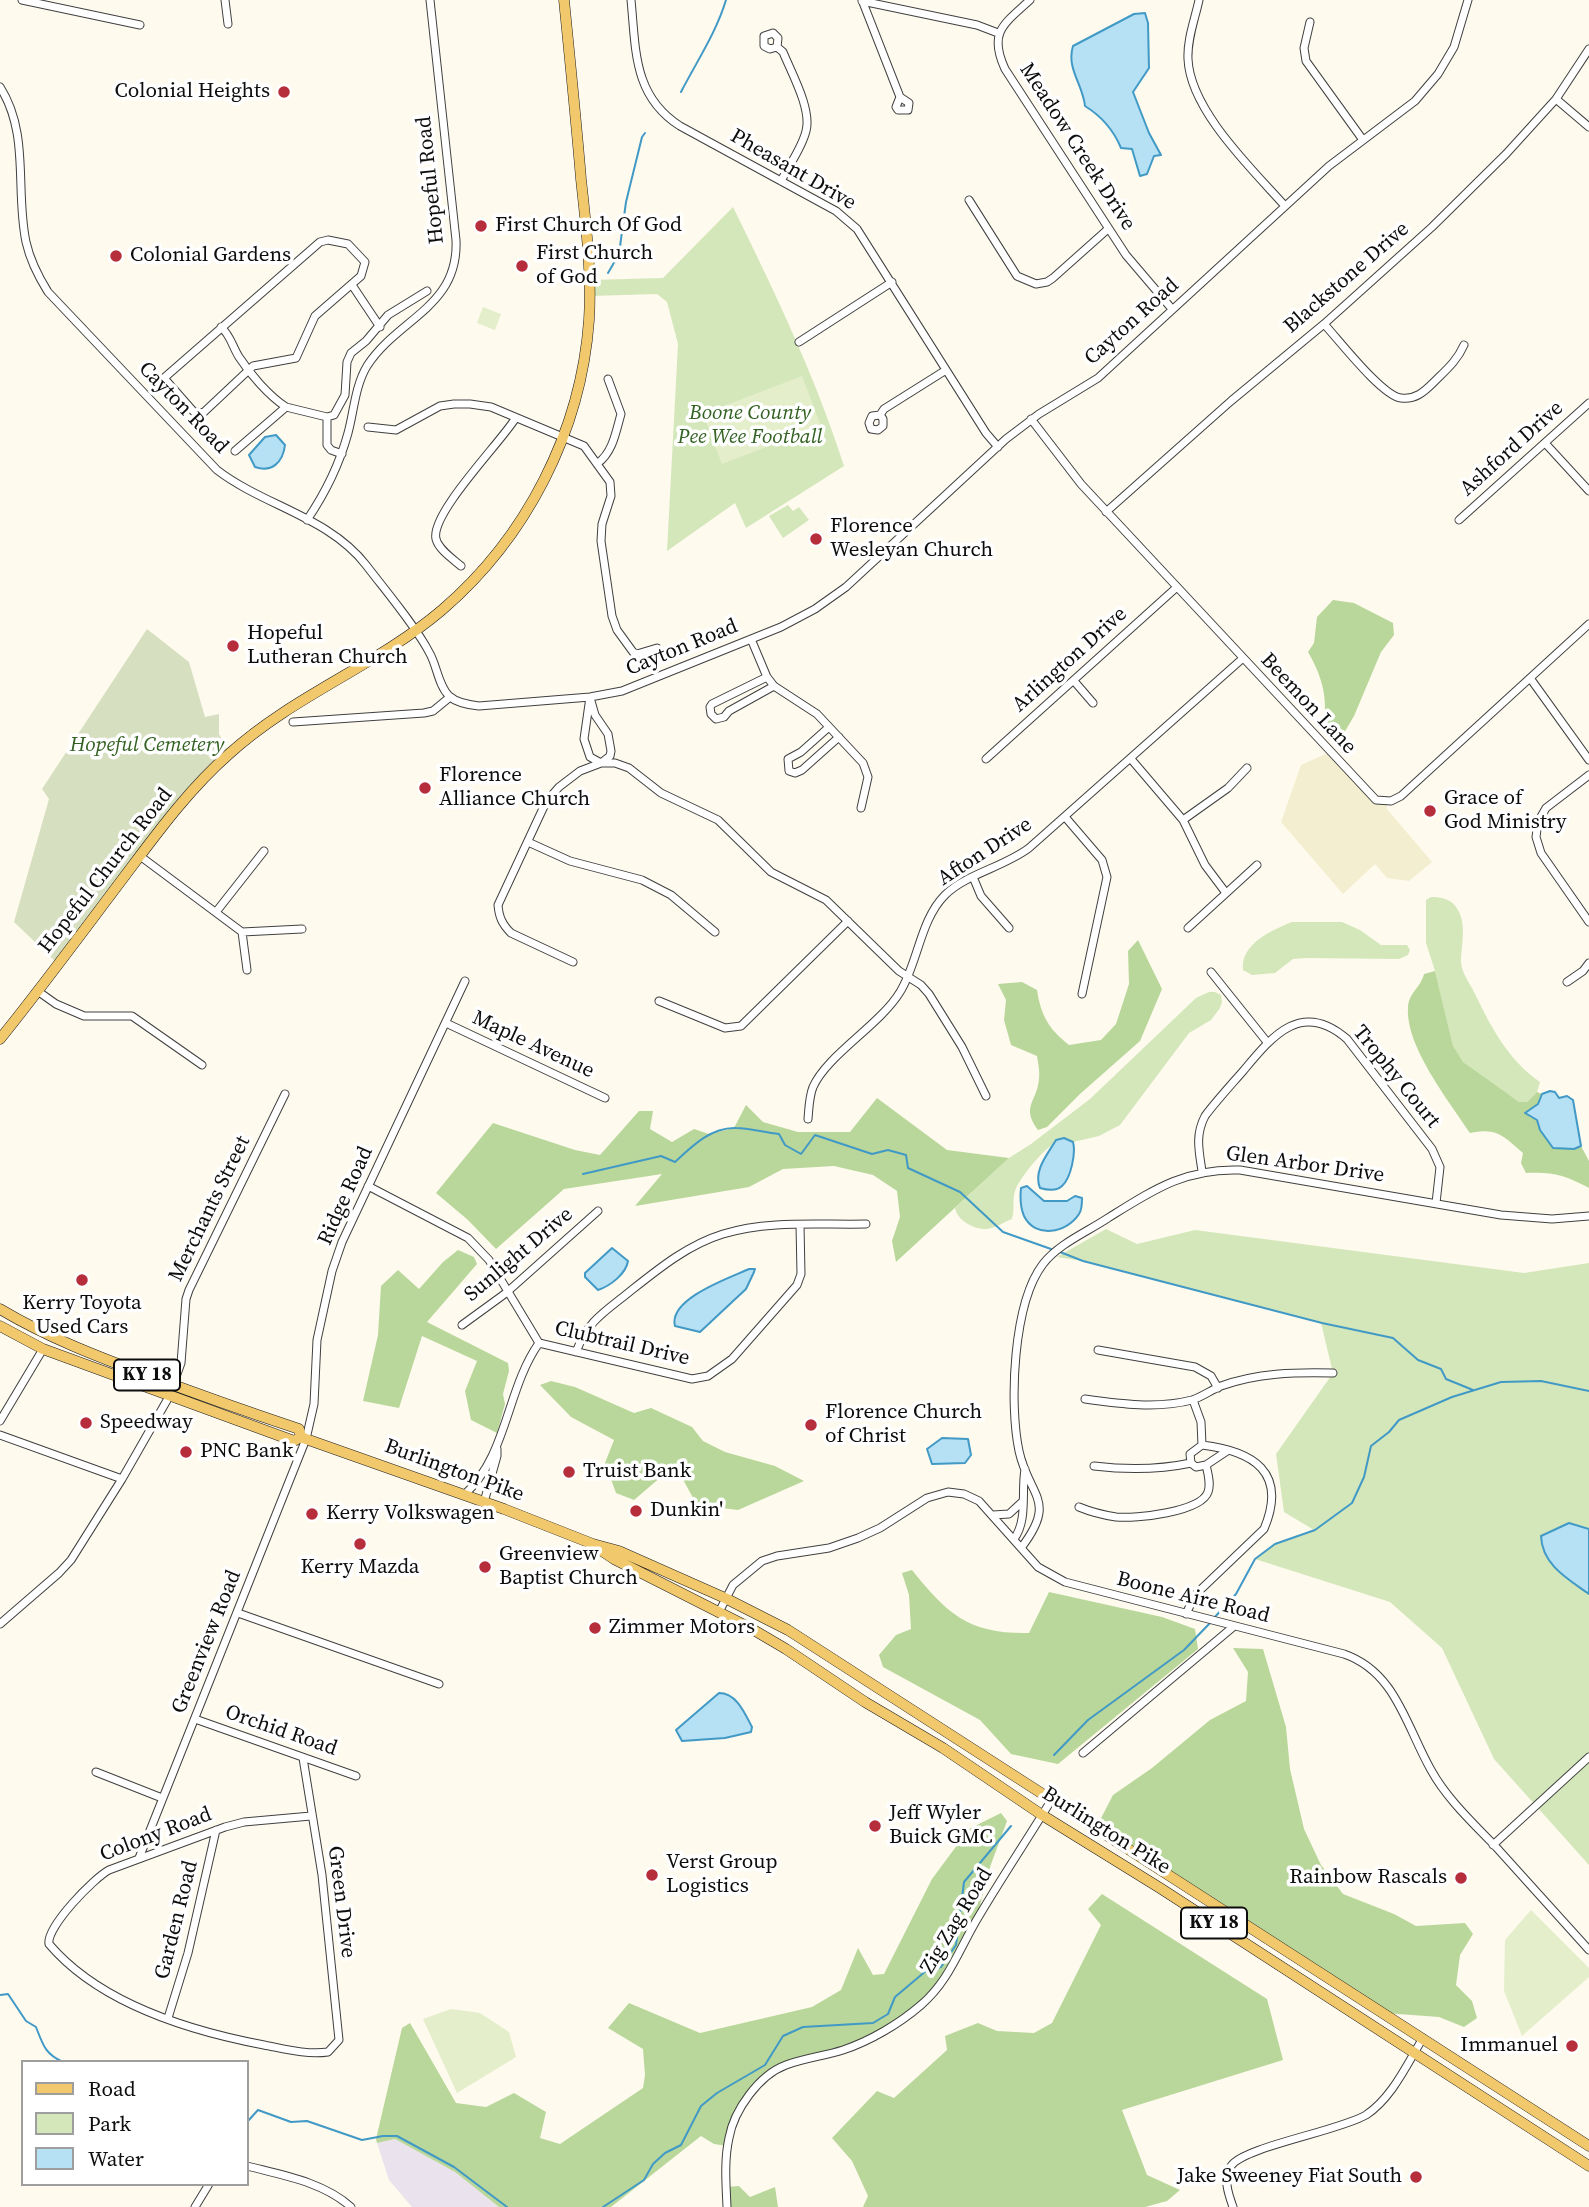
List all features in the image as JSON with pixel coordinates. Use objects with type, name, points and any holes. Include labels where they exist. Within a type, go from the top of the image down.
[{"type":"main road","name":"Hopeful Church Road","points":[[0,1039],[39,992],[176,809],[229,753],[293,705],[415,631],[464,590],[503,546],[539,491],[563,437],[583,367],[590,301],[588,250],[564,0]]},
{"type":"main road","name":"Burlington Pike","points":[[0,1309],[46,1335],[172,1390]]},
{"type":"main road","name":"Burlington Pike","points":[[0,1326],[43,1349],[299,1429],[303,1438],[593,1544],[619,1551],[725,1598],[788,1630],[1589,2146]]},
{"type":"main road","name":"Burlington Pike","points":[[593,1544],[614,1559],[786,1649],[1589,2165]]},
{"type":"street","points":[[22,0],[140,25]]},
{"type":"street","points":[[225,0],[228,24]]},
{"type":"street","name":"Hopeful Road","points":[[307,520],[327,490],[342,454],[358,388],[366,368],[377,353],[439,296],[449,280],[456,260],[430,0]]},
{"type":"street","name":"Pheasant Drive","points":[[631,0],[638,71],[653,101],[668,118],[836,211],[852,223],[863,235],[986,433],[998,447]]},
{"type":"street","points":[[862,0],[977,25],[998,33],[1030,0]]},
{"type":"street","points":[[862,0],[900,97]]},
{"type":"street","points":[[1199,0],[1188,50],[1194,87],[1233,148],[1285,206]]},
{"type":"street","name":"Cayton Road","points":[[0,88],[12,109],[18,133],[26,241],[34,268],[48,292],[217,470],[242,488],[332,534],[356,553],[429,650],[444,689],[450,697],[479,706],[590,697],[622,691],[798,619],[846,587],[998,447],[1031,419],[1098,378],[1329,166],[1415,101],[1438,75],[1454,47],[1468,0]]},
{"type":"street","points":[[1310,22],[1304,48],[1306,61],[1363,140]]},
{"type":"street","name":"Meadow Creek Drive","points":[[998,33],[998,51],[1005,69],[1126,255],[1172,309]]},
{"type":"street","points":[[777,47],[783,52],[805,109],[807,124],[803,140],[781,181]]},
{"type":"street","name":"Blackstone Drive","points":[[1106,512],[1231,401],[1324,324],[1457,203],[1556,100],[1589,50]]},
{"type":"street","points":[[1556,100],[1589,127]]},
{"type":"street","points":[[969,200],[1017,276],[1036,284],[1053,278],[1108,229]]},
{"type":"street","points":[[328,240],[348,244],[365,262],[361,276],[352,285],[315,317],[296,358],[258,364],[203,413],[194,412],[164,378],[320,242],[328,240]]},
{"type":"street","points":[[799,342],[892,282]]},
{"type":"street","points":[[352,285],[380,327]]},
{"type":"street","points":[[221,327],[227,332],[237,354],[276,401],[286,407],[327,417],[336,413],[345,395],[347,362],[351,353],[380,327],[388,315],[427,291]]},
{"type":"street","points":[[1324,324],[1385,391],[1401,398],[1424,392],[1458,359],[1464,345]]},
{"type":"street","points":[[880,415],[884,409],[946,370]]},
{"type":"street","points":[[598,463],[610,452],[621,414],[608,379]]},
{"type":"street","name":"Ashford Drive","points":[[1459,520],[1589,403]]},
{"type":"street","points":[[368,428],[396,430],[440,407],[454,404],[491,407],[584,446],[608,476],[611,489],[601,539],[612,616],[617,629],[633,652],[637,654],[657,648]]},
{"type":"street","points":[[235,451],[286,407]]},
{"type":"street","points":[[327,417],[327,445],[331,450],[342,454]]},
{"type":"street","points":[[461,566],[438,544],[438,523],[453,498],[515,419]]},
{"type":"street","name":"Beemon Lane","points":[[1031,419],[1106,512],[1376,800],[1386,802],[1401,796],[1589,624]]},
{"type":"street","points":[[1545,443],[1589,491]]},
{"type":"street","name":"Arlington Drive","points":[[986,759],[1177,587]]},
{"type":"street","points":[[751,639],[767,677],[774,686],[810,709],[866,769],[867,785],[861,808]]},
{"type":"street","name":"Afton Drive","points":[[808,1119],[812,1089],[817,1080],[889,1007],[909,977],[929,922],[943,897],[973,877],[1017,857],[1066,818],[1242,659]]},
{"type":"street","points":[[767,677],[712,704],[710,715],[716,719],[724,717],[729,711],[774,686]]},
{"type":"street","points":[[1530,678],[1589,760]]},
{"type":"street","points":[[1074,681],[1093,703]]},
{"type":"street","points":[[293,722],[424,713],[433,711],[450,697]]},
{"type":"street","points":[[590,697],[584,738],[590,757],[601,763],[615,763],[629,768],[661,793],[718,820],[771,872],[826,900],[899,971],[929,994],[962,1047],[986,1096]]},
{"type":"street","points":[[573,962],[511,933],[503,926],[499,915],[501,898],[546,802],[559,787],[580,771],[601,763],[610,756],[610,742],[593,710],[590,697]]},
{"type":"street","points":[[829,727],[801,752],[788,759],[789,771],[802,770],[839,737]]},
{"type":"street","points":[[1131,759],[1184,820],[1205,865],[1226,893]]},
{"type":"street","points":[[1184,820],[1228,788],[1247,768]]},
{"type":"street","points":[[1589,775],[1546,807],[1538,822],[1536,837],[1541,853],[1589,922]]},
{"type":"street","points":[[1066,818],[1102,859],[1107,877],[1082,994]]},
{"type":"street","points":[[528,842],[570,861],[642,880],[657,887],[715,932]]},
{"type":"street","points":[[216,912],[264,851]]},
{"type":"street","points":[[140,856],[242,932],[302,929]]},
{"type":"street","points":[[1188,928],[1257,864]]},
{"type":"street","points":[[973,877],[981,896],[1009,928]]},
{"type":"street","points":[[659,1001],[725,1028],[741,1026],[848,921]]},
{"type":"street","points":[[242,932],[247,970]]},
{"type":"street","points":[[1567,982],[1583,971],[1589,963]]},
{"type":"street","points":[[1211,972],[1268,1042]]},
{"type":"street","name":"Ridge Road","points":[[303,1438],[314,1404],[315,1352],[332,1271],[368,1186],[465,981]]},
{"type":"street","points":[[39,992],[56,1004],[84,1016],[132,1016],[202,1065]]},
{"type":"street","name":"Trophy Court","points":[[1202,1171],[1198,1141],[1202,1122],[1268,1042],[1285,1027],[1305,1022],[1328,1027],[1347,1039],[1435,1154],[1441,1175],[1436,1203]]},
{"type":"street","name":"Maple Avenue","points":[[446,1023],[605,1098]]},
{"type":"street","name":"Merchants Street","points":[[0,1623],[71,1560],[122,1479],[172,1390],[181,1363],[189,1290],[285,1094]]},
{"type":"street","name":"Glen Arbor Drive","points":[[1021,1548],[1041,1513],[1037,1494],[1019,1452],[1015,1417],[1018,1339],[1024,1308],[1040,1269],[1056,1252],[1151,1191],[1202,1171],[1252,1171],[1526,1218],[1589,1216]]},
{"type":"street","name":"Clubtrail Drive","points":[[368,1186],[468,1238],[489,1260],[506,1293],[539,1343],[692,1379],[708,1376],[732,1359],[797,1285],[801,1274],[800,1225]]},
{"type":"street","name":"Sunlight Drive","points":[[462,1325],[506,1293],[598,1211]]},
{"type":"street","points":[[576,1352],[592,1322],[655,1271],[691,1247],[741,1229],[866,1224]]},
{"type":"street","points":[[464,1495],[481,1479],[497,1448],[517,1384],[539,1343]]},
{"type":"street","points":[[0,1422],[43,1349]]},
{"type":"street","points":[[1097,1350],[1195,1367],[1211,1376],[1219,1388]]},
{"type":"street","points":[[1085,1399],[1137,1406],[1193,1400],[1219,1388],[1267,1375],[1333,1373]]},
{"type":"street","points":[[1193,1400],[1201,1422],[1202,1445]]},
{"type":"street","points":[[0,1436],[122,1479]]},
{"type":"street","name":"Greenview Road","points":[[139,1858],[238,1613],[303,1438]]},
{"type":"street","points":[[1186,1614],[1195,1595],[1264,1529],[1272,1502],[1271,1489],[1264,1472],[1254,1459],[1202,1445]]},
{"type":"street","points":[[1191,1463],[1190,1454],[1202,1445]]},
{"type":"street","points":[[485,1503],[497,1448]]},
{"type":"street","points":[[1094,1466],[1126,1470],[1191,1463],[1196,1466],[1206,1465],[1227,1451]]},
{"type":"street","points":[[1079,1507],[1092,1513],[1119,1517],[1157,1515],[1199,1504],[1208,1494],[1210,1483],[1206,1465]]},
{"type":"street","name":"Glen Arbor Drive","points":[[1014,1539],[1020,1528],[1025,1469]]},
{"type":"street","name":"Boone Aire Road","points":[[719,1612],[725,1598],[739,1579],[769,1558],[806,1553],[858,1538],[887,1524],[933,1495],[948,1492],[964,1494],[979,1501],[1038,1567],[1065,1582],[1344,1654],[1366,1664],[1395,1695],[1433,1773],[1461,1809],[1589,1950]]},
{"type":"street","points":[[993,1515],[1009,1514],[1023,1502]]},
{"type":"street","points":[[238,1613],[439,1684]]},
{"type":"street","points":[[1083,1752],[1233,1627]]},
{"type":"street","name":"Orchid Road","points":[[195,1719],[356,1776]]},
{"type":"street","points":[[1493,1844],[1589,1757]]},
{"type":"street","name":"Green Drive","points":[[168,2018],[224,2037],[321,2053],[333,2049],[339,2040],[322,1875],[303,1758]]},
{"type":"street","points":[[96,1772],[162,1798]]},
{"type":"street","name":"Zig Zag Road","points":[[727,2207],[726,2165],[729,2136],[755,2088],[769,2074],[783,2066],[809,2057],[842,2051],[868,2040],[921,2005],[944,1981],[975,1924],[1052,1799]]},
{"type":"street","name":"Colony Road","points":[[168,2018],[104,1989],[62,1959],[49,1944],[50,1932],[96,1877],[139,1858],[244,1822],[312,1816]]},
{"type":"street","name":"Garden Road","points":[[168,2018],[188,1953],[216,1830]]},
{"type":"street","points":[[1233,2207],[1227,2180],[1229,2170],[1237,2160],[1348,2123],[1368,2113],[1387,2096],[1423,2038]]},
{"type":"street","points":[[248,2166],[316,2186],[351,2207]]},
{"type":"street","points":[[195,2207],[208,2186]]},
{"type":"shaded area","points":[[1330,752],[1368,794],[1386,802],[1387,809],[1432,862],[1409,881],[1387,878],[1375,864],[1343,894],[1281,822],[1301,765]]},
{"type":"shaded area","points":[[395,2139],[455,2172],[499,2207],[412,2207],[389,2180],[377,2143]]},
{"type":"green space","name":"Boone County Pee Wee Football","points":[[733,207],[807,367],[844,466],[746,528],[735,503],[667,551],[678,344],[667,302],[657,294],[590,296],[590,280],[663,278]]},
{"type":"green space","points":[[483,307],[501,314],[495,330],[477,323]]},
{"type":"green space","points":[[802,376],[821,426],[722,464],[703,414]]},
{"type":"green space","points":[[788,505],[793,511],[799,507],[809,520],[783,538],[769,516]]},
{"type":"green space","points":[[1333,600],[1354,603],[1393,623],[1394,635],[1381,652],[1354,716],[1341,738],[1329,738],[1323,731],[1324,692],[1308,652],[1314,643],[1317,617]]},
{"type":"green space","name":"Hopeful Cemetery","points":[[147,629],[189,662],[205,717],[219,714],[219,734],[229,753],[203,780],[58,964],[14,922],[49,799],[42,789]]},
{"type":"green space","points":[[1431,897],[1446,899],[1458,910],[1462,922],[1461,963],[1464,974],[1501,1042],[1519,1064],[1540,1082],[1537,1092],[1527,1102],[1519,1102],[1488,1082],[1463,1062],[1453,1047],[1426,943],[1426,900]]},
{"type":"green space","points":[[1292,922],[1342,922],[1360,930],[1381,945],[1407,945],[1410,950],[1408,955],[1399,959],[1307,958],[1293,959],[1275,973],[1252,975],[1243,970],[1243,961],[1252,945],[1275,929]]},
{"type":"green space","points":[[1138,940],[1162,989],[1140,1041],[1047,1127],[1038,1130],[1030,1115],[1039,1078],[1037,1056],[1011,1045],[1004,1020],[1006,1000],[998,984],[1022,982],[1037,990],[1047,1021],[1069,1045],[1101,1040],[1116,1024],[1129,984],[1128,951]]},
{"type":"green space","points":[[1435,971],[1453,1046],[1463,1062],[1519,1102],[1527,1102],[1537,1092],[1542,1094],[1530,1117],[1537,1120],[1540,1131],[1574,1149],[1581,1146],[1589,1161],[1589,1188],[1559,1175],[1526,1173],[1521,1163],[1523,1153],[1500,1134],[1487,1131],[1470,1133],[1430,1073],[1413,1039],[1409,1022],[1410,998],[1424,974]]},
{"type":"green space","points":[[1209,992],[1221,995],[1220,1008],[1211,1020],[1189,1033],[1120,1125],[1099,1136],[1073,1142],[1064,1138],[1051,1146],[1036,1160],[1018,1184],[1014,1194],[1012,1219],[985,1229],[971,1226],[962,1220],[955,1208],[1009,1158],[1090,1099],[1196,998]]},
{"type":"green space","points":[[877,1098],[947,1150],[1009,1158],[896,1262],[892,1241],[900,1217],[897,1191],[873,1175],[834,1166],[783,1169],[749,1187],[635,1206],[662,1174],[564,1189],[496,1249],[436,1193],[493,1123],[575,1150],[600,1155],[639,1111],[653,1111],[650,1129],[672,1142],[694,1129],[709,1134],[734,1128],[746,1105],[763,1122],[798,1132],[850,1132]]},
{"type":"green space","points":[[1106,1229],[1137,1244],[1195,1230],[1524,1273],[1589,1263],[1589,1865],[1494,1759],[1442,1648],[1390,1602],[1255,1559],[1275,1544],[1314,1530],[1284,1512],[1276,1454],[1333,1373],[1321,1323],[1083,1261],[1057,1257]]},
{"type":"green space","points":[[458,1250],[474,1257],[477,1264],[427,1322],[508,1363],[509,1371],[503,1394],[505,1404],[497,1433],[471,1420],[465,1391],[477,1361],[422,1336],[399,1408],[363,1401],[378,1335],[381,1286],[398,1270],[419,1289],[443,1262]]},
{"type":"green space","points":[[551,1381],[575,1387],[634,1413],[651,1408],[692,1427],[703,1441],[725,1452],[775,1466],[804,1481],[738,1510],[697,1505],[675,1465],[634,1500],[616,1493],[605,1463],[614,1440],[571,1417],[540,1385]]},
{"type":"green space","points":[[912,1570],[949,1610],[961,1619],[990,1630],[1029,1633],[1049,1592],[1162,1617],[1195,1629],[1198,1649],[1058,1764],[1011,1754],[980,1720],[883,1667],[879,1655],[896,1635],[911,1629],[909,1595],[902,1573]]},
{"type":"green space","points":[[1233,1648],[1263,1649],[1286,1727],[1290,1769],[1304,1829],[1321,1865],[1343,1894],[1394,1914],[1416,1926],[1465,1923],[1473,1934],[1460,1955],[1456,1985],[1472,2001],[1477,2018],[1464,2027],[1439,2017],[1385,2013],[1096,1828],[1113,1795],[1152,1768],[1210,1720],[1246,1701],[1248,1672]]},
{"type":"green space","points":[[1001,1813],[1007,1821],[990,1867],[975,1924],[957,1961],[921,2005],[868,2040],[809,2057],[769,2074],[744,2103],[728,2146],[714,2144],[701,2136],[611,2207],[499,2207],[455,2172],[395,2139],[377,2143],[402,2028],[410,2023],[456,2103],[486,2107],[514,2093],[546,2112],[540,2138],[560,2144],[643,2088],[643,2049],[608,2028],[629,2003],[700,2033],[812,2007],[841,1990],[858,1948],[873,1975],[884,1974],[932,1879],[969,1829]]},
{"type":"green space","points":[[1102,1894],[1267,1999],[1283,2060],[1122,2110],[1147,2175],[1180,2190],[1167,2201],[1145,2207],[863,2207],[868,2196],[852,2161],[832,2138],[877,2091],[894,2098],[947,2050],[945,2036],[978,2023],[997,2031],[1034,2033],[1052,2023],[1101,1925],[1088,1909]]},
{"type":"green space","points":[[1531,1910],[1589,1968],[1589,1977],[1522,2036],[1504,1991],[1505,1940]]},
{"type":"green space","points":[[451,2009],[480,2013],[509,2032],[516,2057],[457,2093],[423,2019]]},
{"type":"green space","points":[[739,2186],[750,2197],[775,2187],[778,2207],[727,2207],[726,2187]]},
{"type":"water","points":[[1145,13],[1148,23],[1149,68],[1133,92],[1161,155],[1154,156],[1147,174],[1140,176],[1132,149],[1121,148],[1106,124],[1085,106],[1071,54],[1073,46],[1134,14]]},
{"type":"water","points":[[276,435],[285,445],[279,461],[267,468],[255,467],[249,455],[265,437]]},
{"type":"water","points":[[1555,1092],[1559,1098],[1567,1096],[1573,1100],[1581,1146],[1574,1149],[1553,1148],[1540,1130],[1537,1120],[1525,1113],[1538,1104],[1542,1094]]},
{"type":"water","points":[[1064,1138],[1073,1142],[1074,1147],[1068,1177],[1057,1189],[1040,1188],[1038,1175],[1042,1163],[1056,1140]]},
{"type":"water","points":[[1027,1186],[1044,1201],[1067,1201],[1075,1196],[1082,1198],[1080,1212],[1067,1226],[1059,1229],[1051,1231],[1036,1228],[1029,1223],[1022,1209],[1021,1188]]},
{"type":"water","points":[[612,1248],[628,1261],[627,1266],[617,1279],[598,1290],[585,1277],[585,1273]]},
{"type":"water","points":[[749,1269],[755,1269],[746,1289],[700,1332],[675,1326],[675,1316],[690,1298]]},
{"type":"water","points":[[942,1438],[968,1439],[971,1455],[965,1463],[932,1464],[927,1449]]},
{"type":"water","points":[[1569,1523],[1589,1529],[1589,1594],[1551,1563],[1542,1546],[1541,1536]]},
{"type":"water","points":[[719,1693],[736,1700],[752,1727],[751,1732],[725,1738],[682,1741],[676,1730]]},
{"type":"waterway","points":[[681,92],[712,35],[726,0]]},
{"type":"waterway","points":[[608,273],[619,254],[626,202],[645,133]]},
{"type":"waterway","points":[[583,1174],[661,1156],[675,1162],[702,1139],[727,1129],[741,1128],[779,1134],[785,1145],[801,1154],[815,1135],[872,1154],[888,1150],[906,1155],[908,1168],[960,1192],[1003,1232],[1051,1249]]},
{"type":"waterway","points":[[1060,1252],[1083,1261],[1322,1323],[1393,1338],[1418,1360],[1441,1369],[1446,1379],[1473,1390]]},
{"type":"waterway","points":[[1213,1619],[1236,1594],[1255,1559],[1275,1544],[1315,1530],[1352,1503],[1364,1477],[1371,1446],[1399,1420],[1452,1397],[1501,1382],[1541,1381],[1589,1391]]},
{"type":"waterway","points":[[1054,1755],[1088,1720],[1184,1650],[1210,1623]]},
{"type":"waterway","points":[[603,2207],[644,2180],[653,2164],[665,2153],[681,2145],[701,2106],[717,2093],[765,2065],[783,2036],[803,2027],[873,2023],[888,2014],[895,1997],[927,1970],[941,1967],[956,1945],[964,1882],[1011,1826]]},
{"type":"waterway","points":[[0,1995],[8,1994],[26,2021],[36,2027],[48,2052],[59,2060]]},
{"type":"waterway","points":[[248,2121],[258,2110],[291,2122],[307,2121],[362,2140],[397,2136],[454,2167],[507,2207]]},
{"type":"place","name":"Colonial Heights","points":[[284,92]]},
{"type":"place","name":"First Church Of God","points":[[481,226]]},
{"type":"place","name":"Colonial Gardens","points":[[116,256]]},
{"type":"place","name":"First Church of God","points":[[522,266]]},
{"type":"place","name":"Florence Wesleyan Church","points":[[816,539]]},
{"type":"place","name":"Hopeful Lutheran Church","points":[[233,646]]},
{"type":"place","name":"Florence Alliance Church","points":[[425,788]]},
{"type":"place","name":"Grace of God Ministry","points":[[1430,811]]},
{"type":"place","name":"Kerry Toyota Used Cars","points":[[82,1280]]},
{"type":"place","name":"Speedway","points":[[86,1423]]},
{"type":"place","name":"Florence Church of Christ","points":[[811,1425]]},
{"type":"place","name":"PNC Bank","points":[[186,1452]]},
{"type":"place","name":"Truist Bank","points":[[569,1472]]},
{"type":"place","name":"Dunkin'","points":[[636,1511]]},
{"type":"place","name":"Kerry Volkswagen","points":[[312,1514]]},
{"type":"place","name":"Kerry Mazda","points":[[360,1544]]},
{"type":"place","name":"Greenview Baptist Church","points":[[485,1567]]},
{"type":"place","name":"Zimmer Motors","points":[[595,1628]]},
{"type":"place","name":"Jeff Wyler Buick GMC","points":[[875,1826]]},
{"type":"place","name":"Verst Group Logistics","points":[[652,1875]]},
{"type":"place","name":"Rainbow Rascals","points":[[1461,1878]]},
{"type":"place","name":"Immanuel","points":[[1572,2046]]},
{"type":"place","name":"Jake Sweeney Fiat South","points":[[1416,2177]]}]
